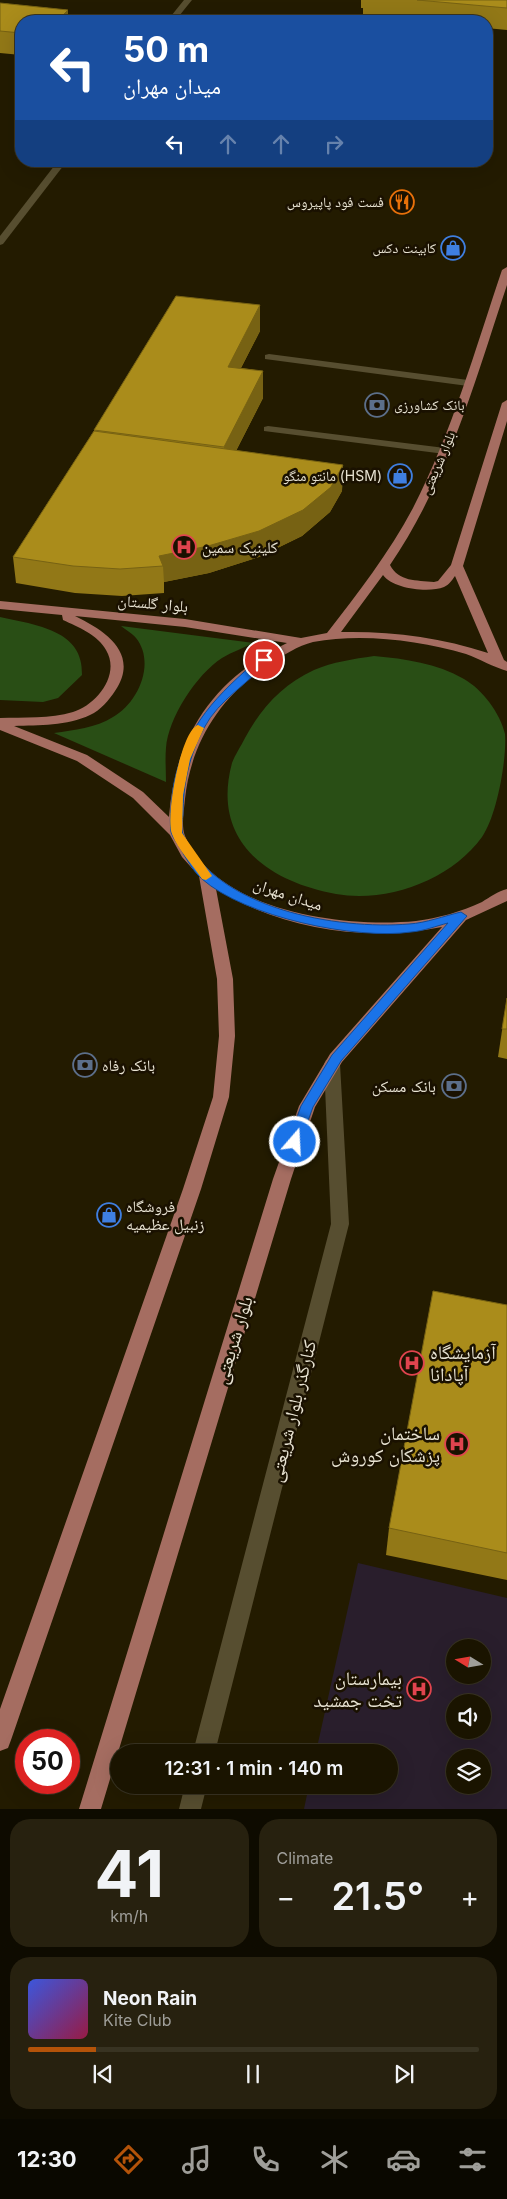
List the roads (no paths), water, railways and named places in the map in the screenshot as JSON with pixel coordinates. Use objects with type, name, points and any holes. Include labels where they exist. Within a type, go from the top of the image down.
[{"type":"main road","name":"بلوار شریعتی","points":[[330,637],[384,565],[418,509],[445,451],[507,270]]},
{"type":"main road","points":[[384,565],[390,576],[402,582],[434,586],[442,584],[457,566],[507,403]]},
{"type":"main road","points":[[457,566],[502,665]]},
{"type":"main road","name":"بلوار گلستان","points":[[0,605],[56,612],[185,623],[302,642]]},
{"type":"main road","points":[[0,723],[52,720],[87,711],[102,700],[112,688],[118,669],[114,648],[88,626],[56,612]]},
{"type":"main road","points":[[177,833],[177,795],[184,759],[200,726],[228,690],[264,660],[302,642],[330,637],[386,637],[425,641],[455,648],[502,665]]},
{"type":"main road","points":[[0,723],[82,758],[138,795],[177,833]]},
{"type":"main road","name":"میدان مهران","points":[[177,833],[206,876],[240,897],[270,910],[303,920],[375,929],[411,928],[461,916],[487,907],[507,894]]},
{"type":"main road","points":[[0,1740],[192,1189],[221,1098],[227,1036],[225,980],[206,876]]},
{"type":"main road","name":"بلوار شریعتی","points":[[90,1809],[282,1178],[307,1106],[332,1064],[413,968],[461,916]]},
{"type":"street","points":[[177,15],[188,0]]},
{"type":"street","points":[[0,242],[58,167]]},
{"type":"street","points":[[269,357],[468,383]]},
{"type":"street","points":[[268,429],[445,451]]},
{"type":"street","name":"کنارگذر بلوار شریعتی","points":[[206,1744],[340,1224],[332,1064]]},
{"type":"street","points":[[190,1809],[194,1794]]},
{"type":"place","name":"فست فود پاپیروس","points":[[402,202]]},
{"type":"place","name":"کابینت دکس","points":[[453,248]]},
{"type":"place","name":"بانک کشاورزی","points":[[377,405]]},
{"type":"place","name":"مانتو منگو (HSM)","points":[[400,476]]},
{"type":"place","name":"کلینیک سمین","points":[[184,547]]},
{"type":"place","name":"بانک رفاه","points":[[85,1065]]},
{"type":"place","name":"بانک مسکن","points":[[454,1086]]},
{"type":"place","name":"فروشگاه زنبیل عظیمیه","points":[[109,1215]]},
{"type":"place","name":"آزمایشگاه آپادانا","points":[[412,1363]]},
{"type":"place","name":"ساختمان پزشکان کوروش","points":[[457,1444]]},
{"type":"place","name":"بیمارستان تخت جمشید","points":[[419,1689]]}]
